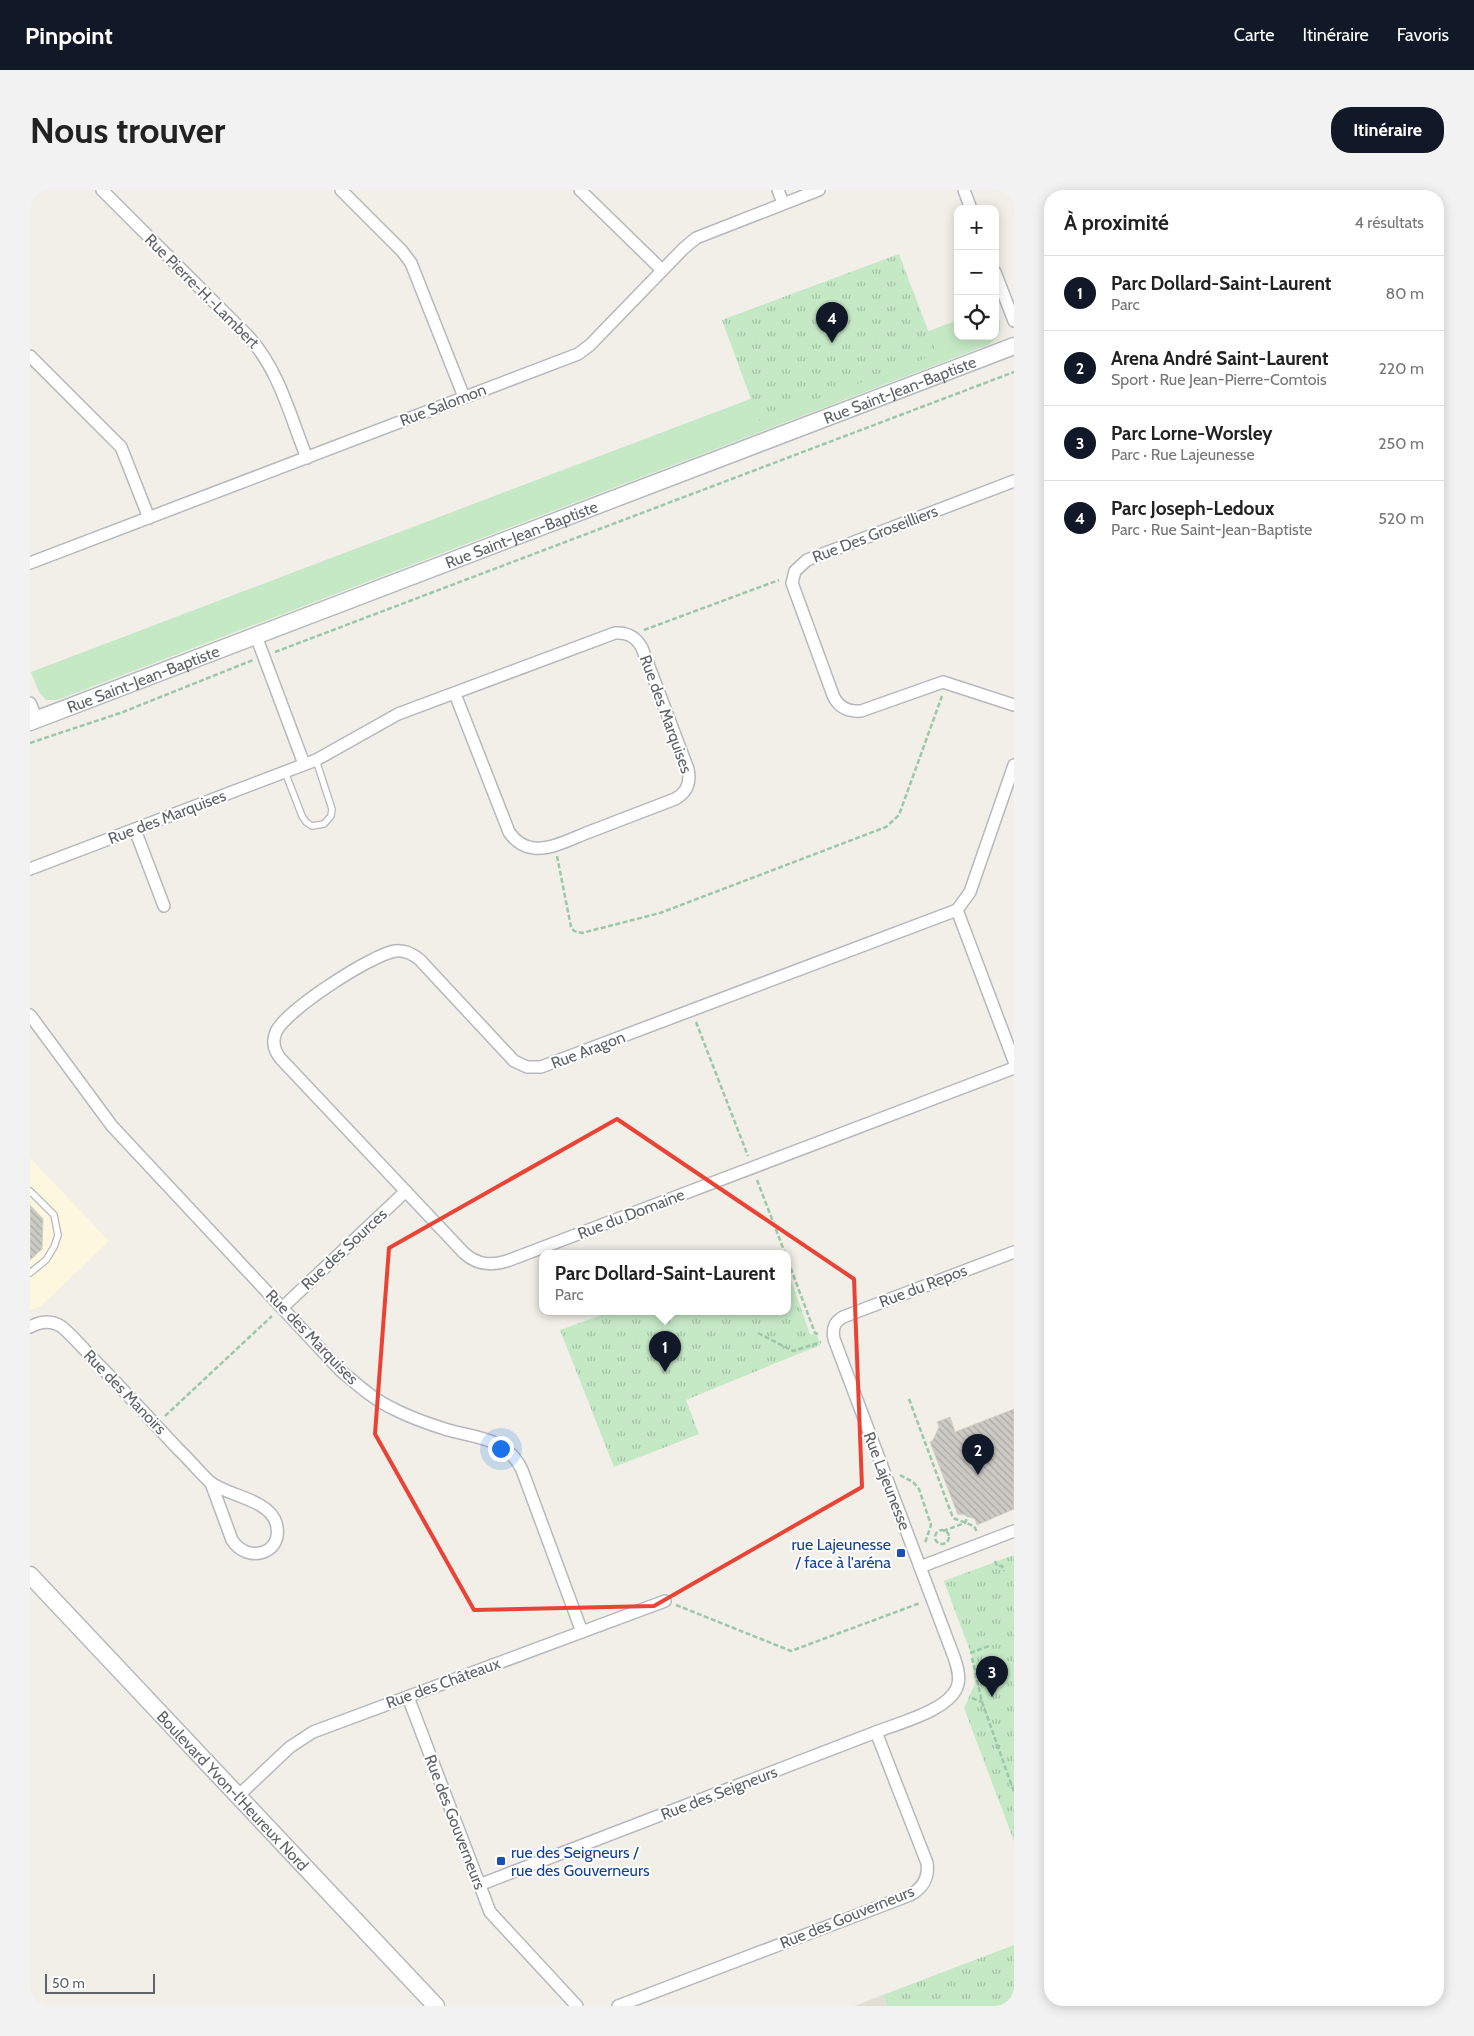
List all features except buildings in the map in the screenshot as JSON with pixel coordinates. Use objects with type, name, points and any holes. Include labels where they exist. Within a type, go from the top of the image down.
[{"type":"street","name":"Rue Pierre-H.-Lambert","points":[[102,190],[260,349],[275,375],[307,458]]},
{"type":"street","points":[[341,190],[402,251],[411,263],[464,397]]},
{"type":"street","points":[[580,190],[662,270]]},
{"type":"street","points":[[778,190],[783,203]]},
{"type":"street","name":"Rue Salomon","points":[[30,563],[582,351],[690,243],[703,235],[819,190]]},
{"type":"street","points":[[964,190],[970,205]]},
{"type":"street","points":[[999,282],[1014,321]]},
{"type":"street","name":"Rue Saint-Jean-Baptiste","points":[[33,720],[1014,346]]},
{"type":"street","points":[[30,356],[121,447],[149,518]]},
{"type":"street","name":"Rue Des Groseilliers","points":[[793,575],[797,568],[807,560],[1014,480]]},
{"type":"street","points":[[793,575],[794,592],[833,695],[840,705],[848,710],[861,711],[935,684],[947,682],[1014,705]]},
{"type":"street","name":"Rue des Marquises","points":[[30,869],[316,760],[394,716],[611,634],[623,633],[631,636],[638,641],[642,648],[688,769],[690,778],[687,787],[675,799],[543,848],[528,847],[519,843],[509,832],[454,694]]},
{"type":"street","points":[[256,636],[304,764]]},
{"type":"street","points":[[30,703],[33,720]]},
{"type":"street","points":[[1014,765],[970,892],[957,910],[1014,1061]]},
{"type":"street","points":[[135,830],[164,906]]},
{"type":"street","name":"Rue Aragon","points":[[274,1038],[283,1023],[328,986],[390,952],[408,952],[420,960],[510,1058],[527,1067],[537,1068],[957,910]]},
{"type":"street","name":"Rue des Marquises","points":[[30,1015],[112,1126],[341,1371],[392,1409],[429,1424],[492,1440],[512,1454],[522,1470],[582,1632]]},
{"type":"street","name":"Rue du Domaine","points":[[274,1038],[274,1046],[280,1058],[468,1257],[482,1264],[498,1264],[1014,1068]]},
{"type":"street","name":"Rue des Sources","points":[[283,1307],[406,1192]]},
{"type":"street","name":"Rue du Repos","points":[[835,1325],[843,1317],[1014,1252]]},
{"type":"street","name":"Rue des Manoirs","points":[[30,1327],[40,1322],[49,1322],[66,1330],[211,1483],[258,1505],[272,1515],[276,1524],[277,1536],[268,1551],[248,1554],[236,1547],[211,1483]]},
{"type":"street","name":"Rue Lajeunesse","points":[[835,1325],[834,1339],[956,1665],[959,1679],[954,1694]]},
{"type":"street","points":[[920,1567],[1014,1531]]},
{"type":"street","name":"Boulevard Yvon-l'Heureux Nord","points":[[30,1575],[436,2006]]},
{"type":"street","name":"Rue des Châteaux","points":[[238,1796],[290,1747],[305,1736],[322,1728],[665,1601]]},
{"type":"street","name":"Rue des Seigneurs","points":[[479,1885],[939,1707],[954,1694]]},
{"type":"street","name":"Rue des Gouverneurs","points":[[408,1697],[492,1915],[577,2006]]},
{"type":"street","name":"Rue des Gouverneurs","points":[[618,2006],[910,1895],[922,1886],[927,1873],[926,1858],[876,1732]]},
{"type":"lane","points":[[285,772],[304,819],[309,824],[320,826],[329,820],[332,809],[316,760]]},
{"type":"lane","points":[[30,1192],[54,1215],[58,1235],[54,1248],[46,1260],[30,1273]]},
{"type":"path","points":[[30,743],[124,712],[263,657],[1014,372]]},
{"type":"path","points":[[631,636],[793,575]]},
{"type":"path","points":[[554,844],[570,921],[574,931],[582,933],[660,913],[886,827],[899,815],[947,682]]},
{"type":"path","points":[[692,1010],[748,1156]]},
{"type":"path","points":[[757,1180],[784,1250]]},
{"type":"path","points":[[791,1268],[815,1334],[818,1334]]},
{"type":"path","points":[[165,1416],[272,1316]]},
{"type":"path","points":[[758,1333],[793,1351],[821,1342]]},
{"type":"path","points":[[909,1399],[956,1526]]},
{"type":"path","name":"Rue Lajeunesse","points":[[896,1470],[899,1475],[913,1482],[919,1489],[931,1525],[925,1542],[926,1546]]},
{"type":"path","points":[[943,1531],[947,1533],[948,1538],[946,1543],[941,1544],[936,1542],[935,1537],[938,1532],[965,1522],[968,1516]]},
{"type":"path","points":[[953,1518],[974,1526],[978,1536]]},
{"type":"path","points":[[995,1561],[997,1566],[1002,1566],[1004,1571]]},
{"type":"path","points":[[665,1601],[790,1651],[920,1603]]},
{"type":"path","points":[[970,1653],[990,1646]]},
{"type":"path","points":[[972,1658],[982,1702],[1014,1792]]},
{"type":"path","points":[[972,1698],[982,1702]]},
{"type":"highlighted area","points":[[617,1119],[854,1279],[862,1487],[654,1606],[474,1610],[375,1434],[389,1248]]},
{"type":"shaded area","points":[[30,1158],[109,1241],[40,1307],[30,1310]]},
{"type":"shaded area","points":[[883,1995],[887,2006],[854,2006]]},
{"type":"green space","points":[[899,254],[937,354],[759,421],[722,320]]},
{"type":"green space","points":[[954,322],[954,340],[994,340],[988,345],[57,700],[46,700],[39,692],[31,672]]},
{"type":"green space","points":[[791,1280],[810,1334],[817,1335],[820,1345],[686,1400],[699,1434],[614,1467],[560,1330],[602,1315],[791,1315]]},
{"type":"green space","points":[[1014,1555],[1014,1841],[964,1708],[975,1684],[973,1659],[944,1581]]},
{"type":"green space","points":[[1014,1945],[1014,2006],[887,2006],[883,1995]]},
{"type":"place","name":"Parc Joseph-Ledoux","points":[[832,343]]},
{"type":"place","name":"Parc Dollard-Saint-Laurent","points":[[665,1372]]},
{"type":"place","name":"Arena André Saint-Laurent","points":[[978,1475]]},
{"type":"place","name":"rue Lajeunesse / face à l'aréna","points":[[901,1553]]},
{"type":"place","name":"Parc Lorne-Worsley","points":[[992,1697]]},
{"type":"place","name":"rue des Seigneurs / rue des Gouverneurs","points":[[501,1861]]}]
